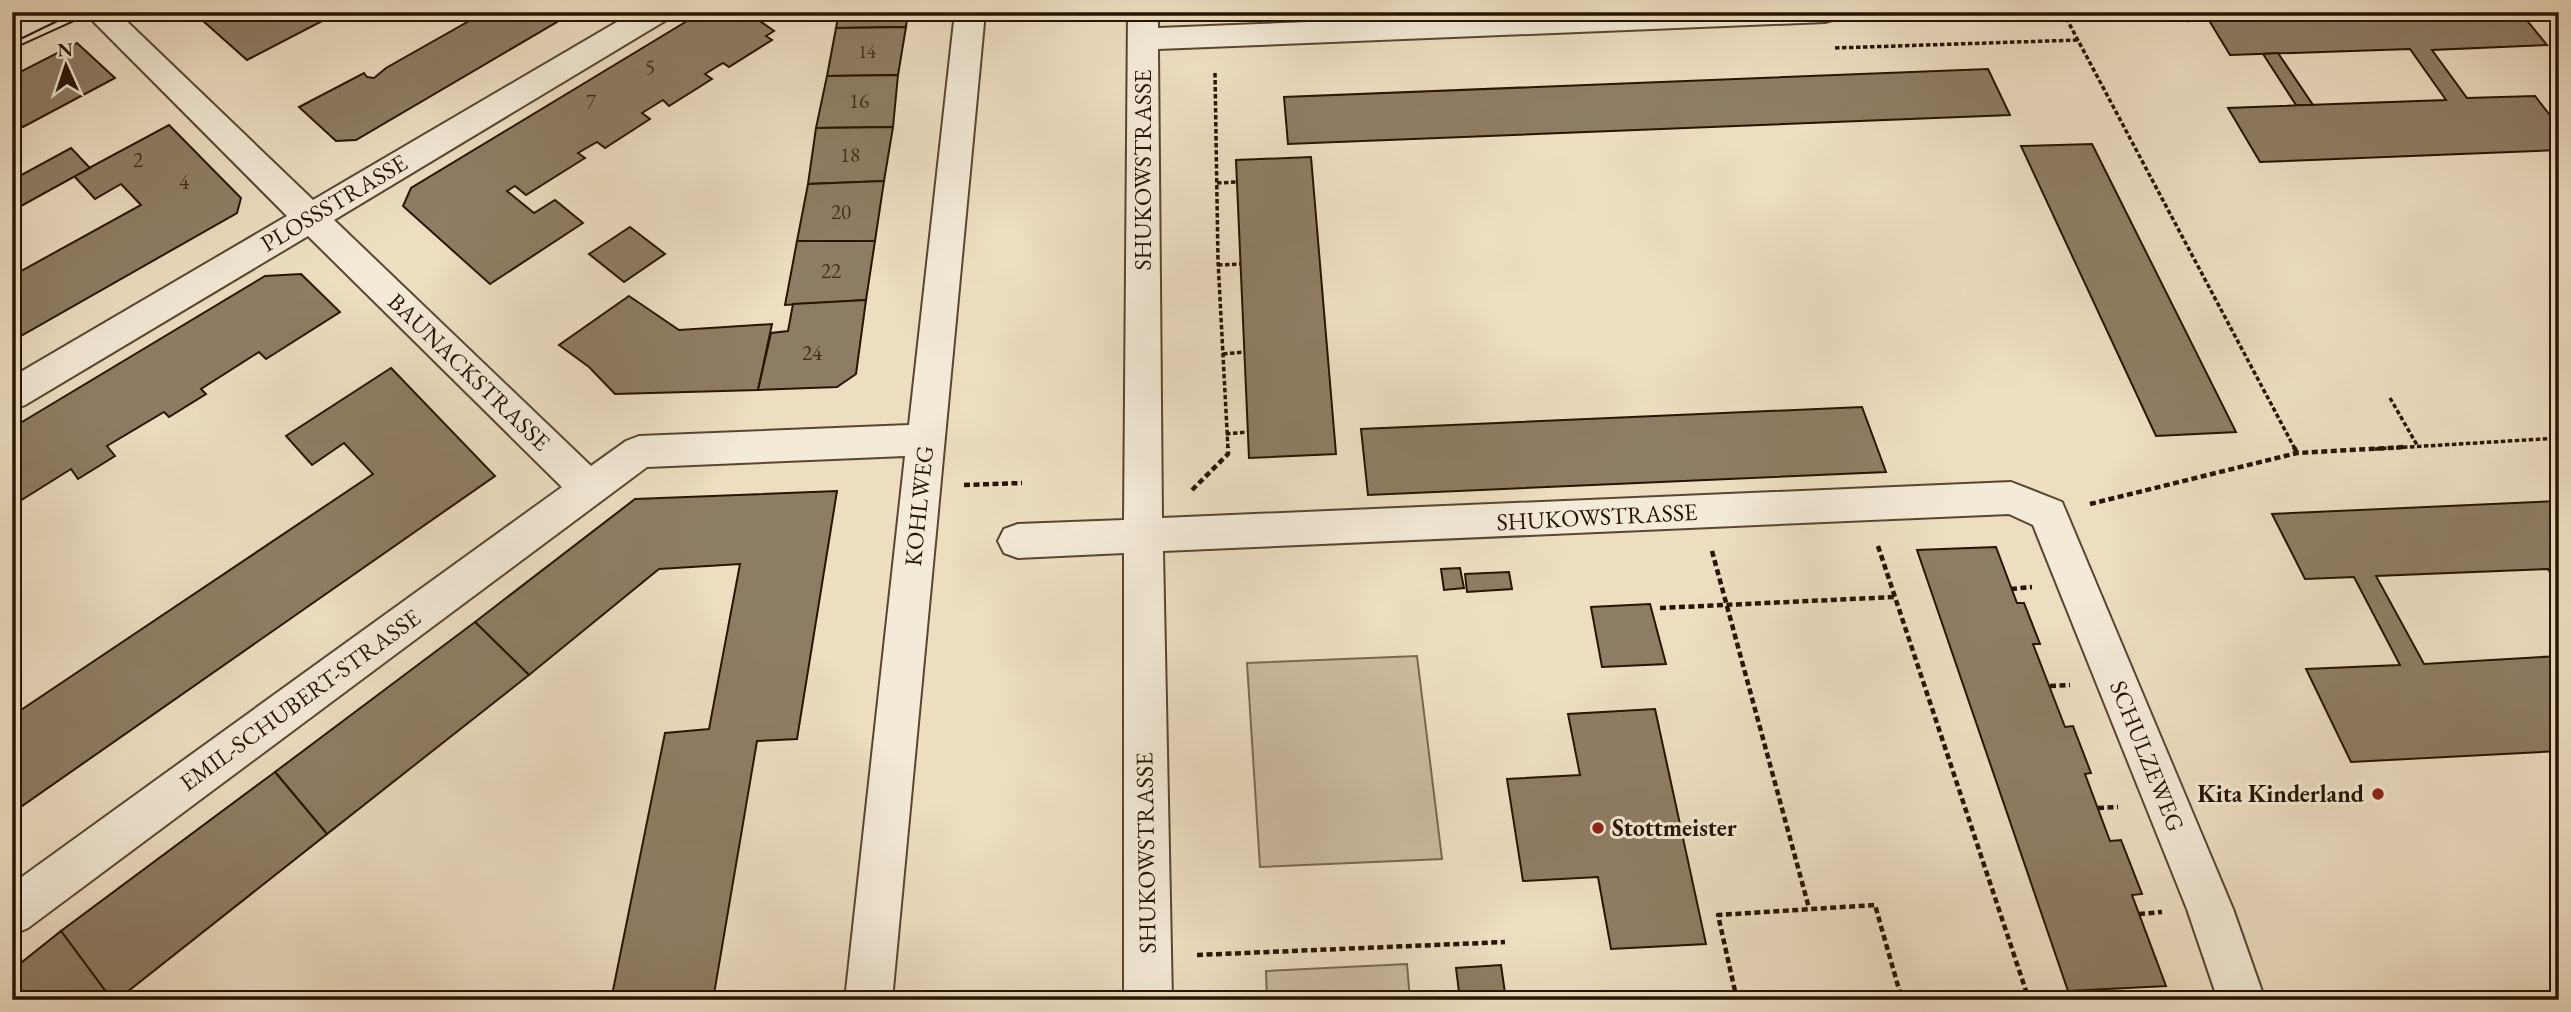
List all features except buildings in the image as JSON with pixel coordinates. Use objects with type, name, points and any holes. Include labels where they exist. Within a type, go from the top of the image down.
[{"type":"street","points":[[12,38],[65,12]]},
{"type":"street","name":"BAUNACKSTRASSE","points":[[99,12],[588,488]]},
{"type":"street","name":"PLOSSSTRASSE","points":[[12,395],[657,12]]},
{"type":"street","name":"KOHLWEG","points":[[868,1000],[970,12]]},
{"type":"street","points":[[1143,26],[1213,36],[1825,12]]},
{"type":"street","name":"SHUKOWSTRASSE","points":[[1143,26],[1143,538],[1148,1000]]},
{"type":"street","points":[[588,488],[639,452],[926,440]]},
{"type":"street","name":"EMIL-SCHUBERT-STRASSE","points":[[12,912],[588,488]]},
{"type":"street","name":"SHUKOWSTRASSE","points":[[1018,541],[1143,538],[2011,498],[2048,514]]},
{"type":"street","name":"SCHULZEWEG","points":[[2048,514],[2210,909],[2242,1000]]},
{"type":"path","points":[[2063,12],[2297,453]]},
{"type":"path","points":[[2183,12],[2190,23]]},
{"type":"path","points":[[1143,538],[1228,454],[1219,265],[1213,36]]},
{"type":"path","points":[[1217,183],[1237,182]]},
{"type":"path","points":[[1219,265],[1241,264]]},
{"type":"path","points":[[1223,354],[1245,352]]},
{"type":"path","points":[[2390,398],[2417,445]]},
{"type":"path","points":[[1226,434],[1248,432]]},
{"type":"path","points":[[2048,514],[2297,453],[2559,438]]},
{"type":"path","points":[[976,485],[1022,483]]},
{"type":"path","points":[[1701,512],[1810,908]]},
{"type":"path","points":[[1885,567],[2029,1000]]},
{"type":"path","points":[[1660,608],[1895,597]]},
{"type":"path","points":[[1737,1000],[1718,915],[1875,905],[1902,1000]]},
{"type":"path","points":[[1147,957],[1505,942]]},
{"type":"shaded area","points":[[1417,656],[1442,859],[1260,867],[1247,663]]},
{"type":"shaded area","points":[[1407,964],[1410,1000],[1267,1000],[1266,971]]},
{"type":"tram line","points":[[12,43],[76,12]]},
{"type":"place","name":"Kita Kinderland","points":[[2378,794]]},
{"type":"place","name":"Stottmeister","points":[[1598,828]]}]
